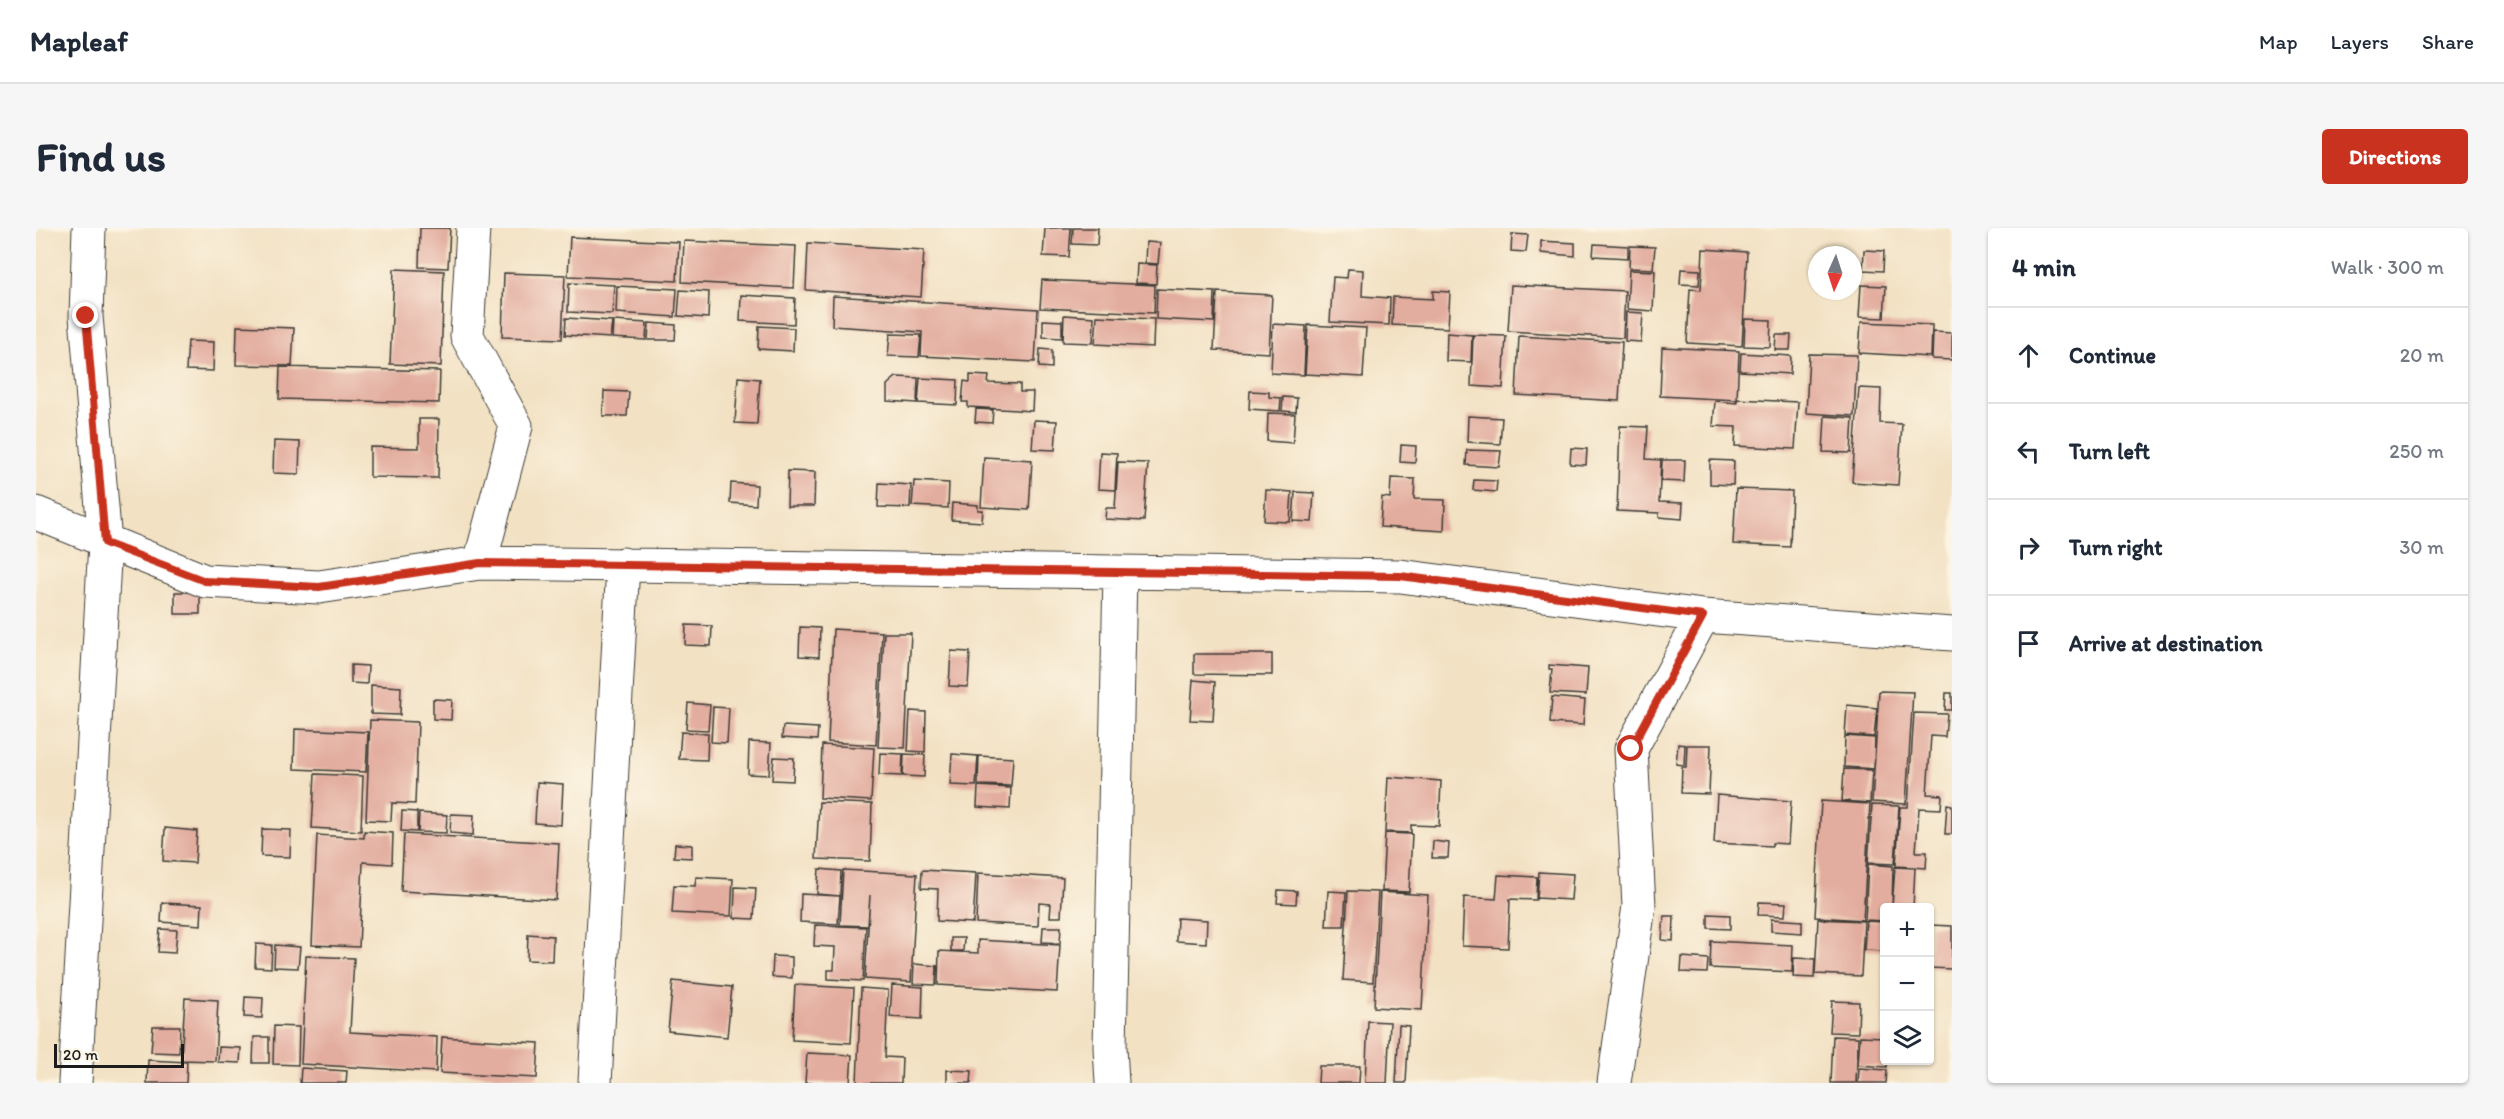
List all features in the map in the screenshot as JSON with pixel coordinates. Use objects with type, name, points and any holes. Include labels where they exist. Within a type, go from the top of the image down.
[{"type":"street","points":[[75,1083],[105,543],[86,316],[89,228]]},
{"type":"street","points":[[473,228],[467,336],[516,426],[480,563]]},
{"type":"street","points":[[36,513],[105,543],[205,581],[319,587],[480,563],[1400,576],[1703,616],[1952,634]]},
{"type":"street","points":[[595,1083],[623,564]]},
{"type":"street","points":[[1112,1083],[1110,1047],[1120,573]]},
{"type":"street","points":[[1614,1083],[1639,906],[1631,749],[1703,616]]},
{"type":"building","points":[[420,228],[450,228],[448,268],[419,267]]},
{"type":"building","points":[[1045,228],[1071,228],[1069,257],[1043,256]]},
{"type":"building","points":[[1073,228],[1098,228],[1097,245],[1072,244]]},
{"type":"building","points":[[1512,234],[1528,235],[1526,252],[1511,251]]},
{"type":"building","points":[[570,237],[679,242],[677,281],[568,276]]},
{"type":"building","points":[[684,241],[796,246],[794,288],[682,282]]},
{"type":"building","points":[[1541,241],[1575,243],[1575,256],[1541,253]]},
{"type":"building","points":[[1146,242],[1160,243],[1158,264],[1145,263]]},
{"type":"building","points":[[808,243],[924,250],[921,297],[806,290]]},
{"type":"building","points":[[1594,244],[1628,246],[1628,258],[1593,256]]},
{"type":"building","points":[[1630,246],[1655,247],[1653,269],[1629,268]]},
{"type":"building","points":[[1703,249],[1747,252],[1742,346],[1687,343],[1690,289],[1701,290]]},
{"type":"building","points":[[1864,250],[1884,251],[1883,271],[1863,270]]},
{"type":"building","points":[[1137,264],[1157,265],[1156,284],[1136,283]]},
{"type":"building","points":[[394,269],[444,271],[441,366],[390,364]]},
{"type":"building","points":[[1348,269],[1363,270],[1362,296],[1390,298],[1389,325],[1330,322],[1333,277],[1347,278]]},
{"type":"building","points":[[1681,269],[1700,270],[1699,285],[1680,284]]},
{"type":"building","points":[[1629,270],[1655,271],[1653,311],[1627,309]]},
{"type":"building","points":[[504,273],[565,275],[562,339],[502,337]]},
{"type":"building","points":[[1042,280],[1155,285],[1154,313],[1040,308]]},
{"type":"building","points":[[569,283],[614,285],[612,314],[568,312]]},
{"type":"building","points":[[1511,285],[1625,291],[1623,338],[1508,331]]},
{"type":"building","points":[[1862,285],[1886,286],[1884,318],[1859,317]]},
{"type":"building","points":[[617,286],[677,289],[675,317],[616,313]]},
{"type":"building","points":[[1157,289],[1215,292],[1214,322],[1156,319]]},
{"type":"building","points":[[680,290],[709,292],[708,318],[678,316]]},
{"type":"building","points":[[1433,291],[1450,292],[1448,328],[1392,325],[1393,297],[1433,299]]},
{"type":"building","points":[[1217,292],[1272,295],[1269,353],[1214,350]]},
{"type":"building","points":[[741,295],[795,298],[794,324],[740,321]]},
{"type":"building","points":[[833,296],[1038,309],[1035,362],[921,356],[922,332],[832,326]]},
{"type":"building","points":[[1626,312],[1643,313],[1641,342],[1625,341]]},
{"type":"building","points":[[1064,315],[1094,317],[1093,343],[1063,342]]},
{"type":"building","points":[[1097,316],[1154,319],[1153,347],[1095,344]]},
{"type":"building","points":[[566,318],[612,321],[610,338],[565,335]]},
{"type":"building","points":[[1745,319],[1771,320],[1770,347],[1744,346]]},
{"type":"building","points":[[1043,320],[1062,321],[1062,338],[1043,337]]},
{"type":"building","points":[[613,321],[647,323],[646,340],[612,338]]},
{"type":"building","points":[[1861,322],[1932,325],[1931,357],[1859,353]]},
{"type":"building","points":[[649,323],[676,325],[675,340],[648,340]]},
{"type":"building","points":[[1273,324],[1306,326],[1304,375],[1271,373]]},
{"type":"building","points":[[1308,325],[1366,328],[1363,377],[1305,374]]},
{"type":"building","points":[[237,326],[294,328],[292,366],[236,365]]},
{"type":"building","points":[[759,326],[794,328],[793,351],[758,349]]},
{"type":"building","points":[[1933,332],[1952,333],[1952,360],[1932,359]]},
{"type":"building","points":[[1447,333],[1472,335],[1471,362],[1446,361]]},
{"type":"building","points":[[890,334],[921,335],[919,357],[888,356]]},
{"type":"building","points":[[1473,335],[1506,336],[1503,388],[1471,386]]},
{"type":"building","points":[[1776,335],[1791,335],[1790,350],[1775,350]]},
{"type":"building","points":[[1519,336],[1622,342],[1619,401],[1516,395]]},
{"type":"building","points":[[188,341],[214,342],[213,371],[186,370]]},
{"type":"building","points":[[1662,347],[1739,351],[1737,400],[1660,396]]},
{"type":"building","points":[[1040,349],[1052,350],[1052,368],[1039,367]]},
{"type":"building","points":[[1741,353],[1791,356],[1790,374],[1740,371]]},
{"type":"building","points":[[1809,354],[1857,355],[1854,416],[1806,413]]},
{"type":"building","points":[[280,367],[440,371],[439,403],[279,399]]},
{"type":"building","points":[[970,375],[989,376],[988,383],[1020,384],[1020,392],[1033,392],[1032,411],[968,407],[968,402],[962,402],[964,381],[970,382]]},
{"type":"building","points":[[738,377],[760,379],[757,424],[735,423]]},
{"type":"building","points":[[896,377],[918,378],[917,403],[887,401],[887,385]]},
{"type":"building","points":[[920,378],[958,380],[957,405],[918,403]]},
{"type":"building","points":[[1859,388],[1881,389],[1880,423],[1902,424],[1898,485],[1852,482]]},
{"type":"building","points":[[604,391],[629,392],[627,416],[603,416]]},
{"type":"building","points":[[1250,391],[1269,392],[1269,397],[1281,398],[1280,411],[1249,409]]},
{"type":"building","points":[[1283,397],[1297,398],[1296,412],[1282,411]]},
{"type":"building","points":[[1737,399],[1798,402],[1795,449],[1735,446],[1736,427],[1713,426],[1715,401],[1737,403]]},
{"type":"building","points":[[976,409],[993,410],[992,423],[975,422]]},
{"type":"building","points":[[1268,413],[1295,414],[1293,443],[1267,441]]},
{"type":"building","points":[[1468,416],[1502,418],[1500,444],[1467,442]]},
{"type":"building","points":[[1825,416],[1853,418],[1851,453],[1823,452]]},
{"type":"building","points":[[419,419],[439,419],[438,478],[370,477],[370,447],[419,448]]},
{"type":"building","points":[[1034,420],[1057,421],[1055,450],[1032,449]]},
{"type":"building","points":[[1620,426],[1648,427],[1646,459],[1661,460],[1659,502],[1683,503],[1682,519],[1659,517],[1659,513],[1617,511]]},
{"type":"building","points":[[274,441],[300,442],[299,474],[273,473]]},
{"type":"building","points":[[1401,445],[1416,446],[1415,463],[1400,462]]},
{"type":"building","points":[[1571,448],[1587,449],[1586,465],[1570,464]]},
{"type":"building","points":[[1467,450],[1501,451],[1499,467],[1466,465]]},
{"type":"building","points":[[1100,452],[1117,453],[1115,490],[1098,489]]},
{"type":"building","points":[[984,457],[1032,460],[1029,510],[981,507]]},
{"type":"building","points":[[1662,460],[1685,460],[1684,482],[1661,481]]},
{"type":"building","points":[[1710,460],[1734,461],[1733,485],[1710,484]]},
{"type":"building","points":[[1118,462],[1148,463],[1144,521],[1105,519],[1106,508],[1115,508]]},
{"type":"building","points":[[788,471],[815,472],[814,506],[787,506]]},
{"type":"building","points":[[1391,478],[1415,479],[1414,499],[1445,500],[1444,531],[1380,527],[1382,497],[1390,498]]},
{"type":"building","points":[[1474,480],[1497,481],[1496,492],[1473,490]]},
{"type":"building","points":[[914,481],[949,483],[948,508],[912,506]]},
{"type":"building","points":[[731,483],[757,485],[756,505],[730,503]]},
{"type":"building","points":[[879,483],[911,485],[910,508],[878,507]]},
{"type":"building","points":[[1736,489],[1792,491],[1790,547],[1733,544]]},
{"type":"building","points":[[1266,490],[1292,492],[1290,522],[1264,521]]},
{"type":"building","points":[[1295,492],[1314,493],[1312,522],[1293,521]]},
{"type":"building","points":[[952,503],[978,505],[978,510],[983,510],[982,522],[951,520]]},
{"type":"building","points":[[175,592],[200,592],[200,614],[175,614]]},
{"type":"building","points":[[686,625],[712,626],[711,646],[685,645]]},
{"type":"building","points":[[800,627],[820,628],[819,657],[799,656]]},
{"type":"building","points":[[833,629],[882,632],[876,745],[828,742]]},
{"type":"building","points":[[884,633],[911,633],[905,748],[878,747]]},
{"type":"building","points":[[951,651],[970,652],[968,687],[949,686]]},
{"type":"building","points":[[1194,654],[1272,654],[1272,675],[1194,674]]},
{"type":"building","points":[[351,665],[368,666],[367,684],[351,683]]},
{"type":"building","points":[[1549,665],[1588,668],[1586,695],[1550,693],[1552,669],[1549,669]]},
{"type":"building","points":[[1193,680],[1215,682],[1213,721],[1190,720]]},
{"type":"building","points":[[371,685],[401,687],[400,715],[371,714]]},
{"type":"building","points":[[1879,691],[1913,692],[1906,804],[1872,802]]},
{"type":"building","points":[[1946,693],[1952,693],[1952,710],[1945,710]]},
{"type":"building","points":[[1552,697],[1585,700],[1583,725],[1550,723]]},
{"type":"building","points":[[433,699],[452,700],[451,720],[433,719]]},
{"type":"building","points":[[688,703],[710,705],[708,730],[686,729]]},
{"type":"building","points":[[1847,705],[1877,708],[1874,737],[1845,735]]},
{"type":"building","points":[[713,707],[729,708],[727,743],[711,742]]},
{"type":"building","points":[[910,711],[926,712],[925,752],[908,751]]},
{"type":"building","points":[[1914,713],[1947,714],[1945,737],[1931,736],[1927,794],[1942,795],[1941,809],[1919,808],[1916,852],[1927,852],[1926,868],[1896,866],[1900,807],[1908,807]]},
{"type":"building","points":[[370,720],[418,722],[415,804],[392,803],[391,821],[366,820]]},
{"type":"building","points":[[783,726],[818,728],[817,740],[782,738]]},
{"type":"building","points":[[295,729],[368,732],[366,772],[294,769]]},
{"type":"building","points":[[681,732],[708,733],[707,760],[679,759]]},
{"type":"building","points":[[1845,736],[1875,738],[1874,769],[1844,767]]},
{"type":"building","points":[[749,742],[771,743],[769,775],[748,774]]},
{"type":"building","points":[[1678,744],[1685,745],[1684,765],[1676,764]]},
{"type":"building","points":[[822,745],[874,748],[871,801],[820,798]]},
{"type":"building","points":[[1687,745],[1711,745],[1709,794],[1681,793],[1682,767],[1686,767]]},
{"type":"building","points":[[880,753],[903,754],[902,776],[879,775]]},
{"type":"building","points":[[904,754],[925,755],[924,777],[903,776]]},
{"type":"building","points":[[952,754],[978,756],[976,786],[950,785]]},
{"type":"building","points":[[979,756],[1013,758],[1011,786],[978,785]]},
{"type":"building","points":[[774,757],[794,758],[793,781],[772,780]]},
{"type":"building","points":[[1844,769],[1872,770],[1870,803],[1842,801]]},
{"type":"building","points":[[315,774],[363,776],[361,831],[312,828]]},
{"type":"building","points":[[1388,777],[1441,781],[1439,826],[1411,825],[1411,833],[1385,832]]},
{"type":"building","points":[[537,782],[563,784],[561,825],[535,823]]},
{"type":"building","points":[[978,786],[1011,788],[1010,809],[977,807]]},
{"type":"building","points":[[1717,795],[1791,801],[1788,844],[1772,843],[1772,846],[1714,843]]},
{"type":"building","points":[[1821,801],[1870,804],[1863,920],[1815,917]]},
{"type":"building","points":[[819,802],[872,804],[870,861],[816,859]]},
{"type":"building","points":[[1947,804],[1952,805],[1952,834],[1945,834]]},
{"type":"building","points":[[1872,805],[1899,806],[1895,864],[1868,863]]},
{"type":"building","points":[[402,811],[417,812],[417,832],[401,831]]},
{"type":"building","points":[[419,813],[447,815],[446,833],[418,832]]},
{"type":"building","points":[[451,814],[474,815],[473,835],[450,833]]},
{"type":"building","points":[[165,828],[197,831],[195,863],[163,861]]},
{"type":"building","points":[[262,829],[291,830],[290,857],[261,856]]},
{"type":"building","points":[[364,831],[393,833],[392,864],[363,862],[359,947],[312,945],[317,835],[364,838]]},
{"type":"building","points":[[1385,833],[1412,834],[1409,892],[1382,891]]},
{"type":"building","points":[[404,834],[559,843],[556,900],[401,891]]},
{"type":"building","points":[[1433,841],[1449,843],[1448,858],[1432,858]]},
{"type":"building","points":[[675,844],[692,845],[692,858],[674,857]]},
{"type":"building","points":[[1868,864],[1893,866],[1892,903],[1880,903],[1880,921],[1865,920]]},
{"type":"building","points":[[1895,867],[1915,868],[1913,903],[1892,903]]},
{"type":"building","points":[[819,869],[841,871],[840,896],[817,894]]},
{"type":"building","points":[[843,870],[917,874],[911,982],[865,979],[870,895],[868,926],[840,925]]},
{"type":"building","points":[[922,870],[976,873],[973,923],[937,921],[938,889],[921,888]]},
{"type":"building","points":[[1539,872],[1573,874],[1571,900],[1537,898]]},
{"type":"building","points":[[978,873],[1063,878],[1061,917],[1050,917],[1051,904],[1039,903],[1038,926],[976,923]]},
{"type":"building","points":[[1498,875],[1537,877],[1536,900],[1510,899],[1508,948],[1462,946],[1464,897],[1496,899]]},
{"type":"building","points":[[696,877],[733,879],[731,916],[672,913],[674,885],[695,886]]},
{"type":"building","points":[[735,887],[756,888],[754,919],[734,918]]},
{"type":"building","points":[[1278,890],[1297,891],[1296,904],[1277,903]]},
{"type":"building","points":[[1328,891],[1346,892],[1344,926],[1326,926]]},
{"type":"building","points":[[1348,891],[1378,892],[1373,982],[1343,980]]},
{"type":"building","points":[[1380,892],[1428,895],[1422,1010],[1374,1007]]},
{"type":"building","points":[[801,894],[840,896],[838,924],[800,922]]},
{"type":"building","points":[[1759,902],[1786,903],[1785,916],[1758,915]]},
{"type":"building","points":[[162,903],[202,905],[201,925],[161,922]]},
{"type":"building","points":[[1708,914],[1730,915],[1730,929],[1708,928]]},
{"type":"building","points":[[1664,916],[1674,916],[1673,941],[1662,940]]},
{"type":"building","points":[[1177,918],[1207,920],[1206,943],[1176,941]]},
{"type":"building","points":[[1771,919],[1802,921],[1802,933],[1771,931]]},
{"type":"building","points":[[1818,919],[1864,921],[1861,976],[1815,974]]},
{"type":"building","points":[[1866,921],[1880,922],[1880,951],[1864,950]]},
{"type":"building","points":[[815,925],[866,927],[863,981],[828,979],[828,970],[834,970],[835,947],[814,946]]},
{"type":"building","points":[[1934,925],[1952,926],[1952,969],[1934,968]]},
{"type":"building","points":[[1043,927],[1061,927],[1060,943],[1042,942]]},
{"type":"building","points":[[160,929],[177,930],[175,953],[158,952]]},
{"type":"building","points":[[528,934],[553,936],[552,961],[527,960]]},
{"type":"building","points":[[951,938],[964,938],[963,951],[951,951]]},
{"type":"building","points":[[978,940],[1060,945],[1057,992],[938,985],[939,951],[978,953]]},
{"type":"building","points":[[1711,941],[1793,945],[1792,972],[1710,968]]},
{"type":"building","points":[[256,944],[272,945],[271,968],[255,967]]},
{"type":"building","points":[[275,945],[300,947],[298,968],[274,967]]},
{"type":"building","points":[[306,956],[354,958],[350,1032],[437,1037],[436,1072],[301,1064]]},
{"type":"building","points":[[773,956],[792,957],[792,978],[772,977]]},
{"type":"building","points":[[1682,957],[1708,959],[1707,973],[1681,972]]},
{"type":"building","points":[[1794,958],[1815,959],[1814,978],[1793,977]]},
{"type":"building","points":[[914,964],[937,966],[936,985],[913,984]]},
{"type":"building","points":[[673,981],[732,987],[727,1037],[668,1031]]},
{"type":"building","points":[[795,985],[854,988],[851,1043],[792,1040]]},
{"type":"building","points":[[892,985],[923,987],[922,1019],[890,1017]]},
{"type":"building","points":[[861,988],[888,990],[885,1057],[902,1058],[901,1083],[857,1083]]},
{"type":"building","points":[[245,997],[263,998],[262,1018],[244,1017]]},
{"type":"building","points":[[185,998],[218,1000],[215,1061],[181,1060]]},
{"type":"building","points":[[1832,1001],[1859,1002],[1858,1033],[1830,1032]]},
{"type":"building","points":[[1368,1021],[1390,1022],[1387,1083],[1365,1083]]},
{"type":"building","points":[[1399,1025],[1409,1026],[1406,1083],[1396,1083]]},
{"type":"building","points":[[153,1026],[180,1026],[179,1053],[151,1052]]},
{"type":"building","points":[[274,1026],[299,1027],[298,1065],[273,1064]]},
{"type":"building","points":[[1833,1036],[1858,1037],[1856,1083],[1831,1083]]},
{"type":"building","points":[[1860,1036],[1880,1037],[1880,1065],[1887,1065],[1887,1067],[1858,1065]]},
{"type":"building","points":[[254,1037],[269,1037],[269,1063],[253,1063]]},
{"type":"building","points":[[442,1037],[539,1043],[537,1078],[440,1073]]},
{"type":"building","points":[[219,1047],[241,1048],[240,1063],[218,1062]]},
{"type":"building","points":[[807,1053],[852,1055],[850,1083],[805,1083]]},
{"type":"building","points":[[148,1060],[187,1062],[186,1083],[147,1083]]},
{"type":"building","points":[[1319,1066],[1360,1066],[1359,1083],[1318,1083]]},
{"type":"building","points":[[301,1068],[347,1071],[346,1083],[300,1083]]},
{"type":"building","points":[[1859,1068],[1887,1070],[1886,1083],[1858,1083]]},
{"type":"building","points":[[947,1070],[972,1071],[971,1083],[947,1083]]},
{"type":"route","points":[[86,316],[105,543],[205,581],[319,587],[480,563],[1400,576],[1703,616],[1631,749]]}]
